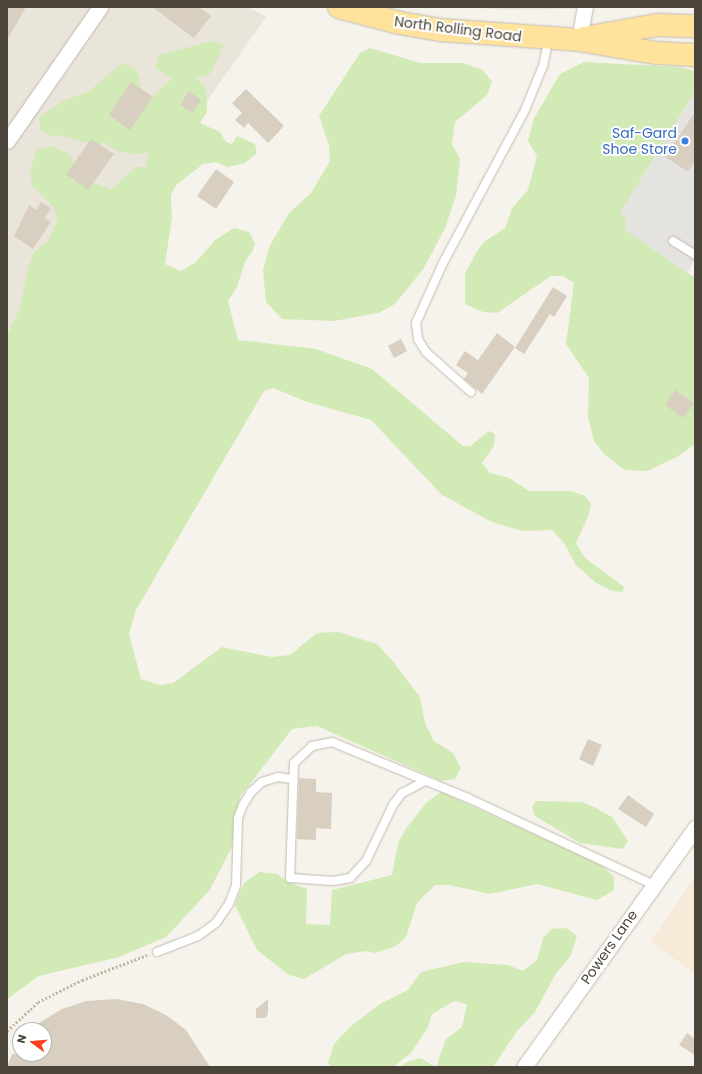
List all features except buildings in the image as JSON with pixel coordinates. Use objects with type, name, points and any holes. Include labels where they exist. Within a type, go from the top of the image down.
[{"type":"main road","name":"North Rolling Road","points":[[339,7],[366,11],[477,34],[550,37],[579,40],[657,53],[695,55]]},
{"type":"main road","name":"North Rolling Road","points":[[579,40],[657,25],[695,26]]},
{"type":"street","points":[[7,141],[100,7]]},
{"type":"street","points":[[579,40],[585,7]]},
{"type":"street","name":"Powers Lane","points":[[524,1067],[695,828]]},
{"type":"lane","points":[[471,392],[426,352],[418,339],[416,323],[446,256],[525,110],[543,66],[550,37]]},
{"type":"lane","points":[[673,241],[695,255]]},
{"type":"lane","points":[[425,781],[402,793],[393,805],[358,872],[350,878],[334,882],[290,878],[291,779],[294,763],[303,752],[322,742],[332,742],[468,798],[654,885]]},
{"type":"lane","points":[[157,952],[198,936],[216,923],[229,904],[236,886],[238,818],[243,805],[251,792],[262,782],[278,777],[291,779]]},
{"type":"path","points":[[7,1031],[38,1002],[82,980],[157,952]]},
{"type":"shaded area","points":[[7,7],[248,7],[266,17],[7,385]]},
{"type":"shaded area","points":[[461,7],[653,7],[511,10]]},
{"type":"shaded area","points":[[695,92],[695,125],[665,157],[688,172],[695,161],[695,259],[687,273],[625,229],[627,220],[620,213]]},
{"type":"shaded area","points":[[695,876],[695,973],[650,942]]},
{"type":"green space","points":[[212,41],[223,45],[210,74],[196,78],[205,86],[207,96],[207,112],[200,123],[220,132],[226,142],[232,144],[237,136],[255,144],[257,153],[245,163],[228,167],[216,162],[203,164],[176,185],[171,195],[172,218],[165,264],[181,271],[196,262],[215,240],[234,228],[249,232],[255,243],[253,250],[245,262],[237,287],[228,301],[238,340],[316,349],[372,369],[463,446],[470,446],[489,431],[495,434],[494,446],[482,463],[490,473],[509,478],[529,491],[571,491],[585,496],[591,504],[589,514],[576,543],[585,558],[624,587],[623,592],[612,591],[596,583],[576,565],[564,543],[552,530],[522,531],[492,522],[442,495],[371,420],[307,402],[273,388],[264,391],[136,610],[129,634],[141,679],[160,685],[173,683],[222,647],[272,657],[290,655],[317,633],[338,632],[377,644],[391,659],[420,697],[425,723],[434,741],[453,753],[461,768],[455,779],[441,781],[317,726],[292,729],[240,797],[231,849],[209,891],[166,937],[119,957],[39,976],[7,999],[7,336],[20,308],[28,268],[34,252],[48,241],[58,220],[53,207],[32,185],[30,169],[37,149],[51,146],[69,154],[85,179],[111,190],[136,167],[146,167],[148,153],[133,154],[118,151],[105,143],[92,144],[60,135],[54,137],[41,131],[39,118],[64,100],[88,92],[122,63],[134,67],[140,79],[140,108],[172,78],[155,68],[159,55]]},
{"type":"green space","points":[[370,48],[420,63],[463,63],[483,70],[492,82],[487,95],[455,122],[452,144],[460,159],[456,196],[445,228],[424,268],[395,304],[378,313],[334,321],[282,319],[266,302],[263,270],[270,245],[289,213],[311,193],[330,161],[329,145],[319,116],[360,53]]},
{"type":"green space","points":[[584,62],[679,67],[695,71],[695,92],[620,213],[627,220],[625,229],[695,278],[695,444],[677,457],[647,471],[625,470],[605,455],[594,441],[588,417],[589,378],[566,344],[574,283],[563,276],[551,276],[497,313],[483,312],[465,304],[465,274],[477,251],[484,242],[505,228],[512,208],[528,190],[537,156],[528,141],[534,118],[560,74]]},
{"type":"green space","points":[[441,792],[601,865],[614,877],[614,890],[597,900],[537,884],[490,894],[449,885],[435,885],[417,903],[406,937],[396,946],[375,953],[366,951],[346,954],[304,979],[289,975],[257,950],[235,905],[244,883],[259,872],[277,874],[290,883],[307,889],[306,924],[330,925],[332,890],[392,875],[398,843],[405,830],[427,802]]},
{"type":"green space","points":[[536,801],[582,802],[594,807],[612,817],[628,841],[623,849],[580,843],[535,816],[532,807]]},
{"type":"green space","points":[[566,928],[577,936],[570,957],[556,973],[535,1012],[517,1031],[493,1067],[436,1067],[446,1039],[462,1027],[467,1004],[454,1001],[432,1014],[427,1029],[411,1053],[394,1066],[332,1067],[328,1063],[334,1044],[351,1026],[380,1004],[408,990],[421,972],[464,962],[508,965],[523,971],[537,960],[543,938],[551,929]]},
{"type":"green space","points":[[420,1058],[436,1067],[400,1067],[407,1062]]},
{"type":"place","name":"Saf-Gard Shoe Store","points":[[685,141]]}]
